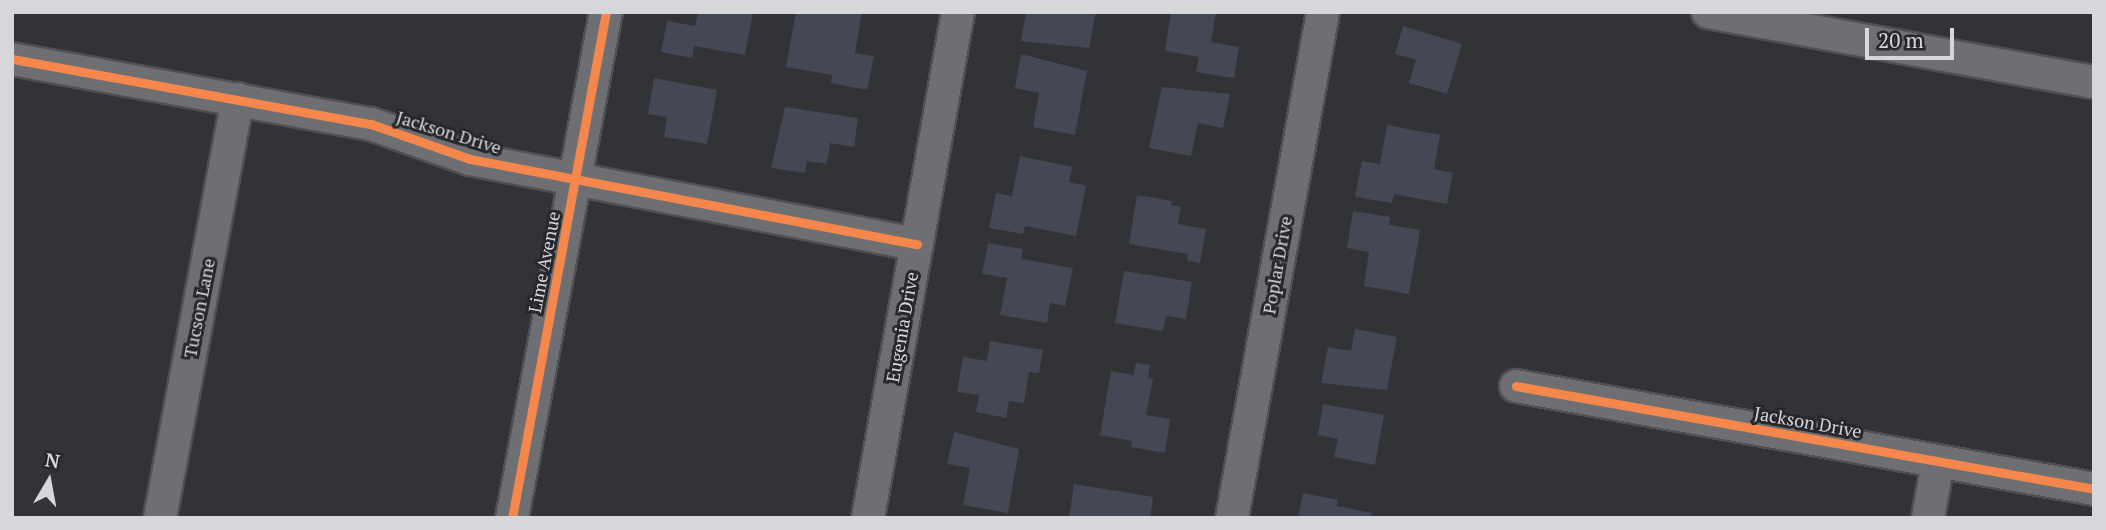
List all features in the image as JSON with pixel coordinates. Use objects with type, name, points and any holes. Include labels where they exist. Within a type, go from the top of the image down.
[{"type":"street","name":"Lime Avenue","points":[[512,518],[606,12]]},
{"type":"street","name":"Eugenia Drive","points":[[868,518],[958,12]]},
{"type":"street","name":"Poplar Drive","points":[[1232,518],[1323,12]]},
{"type":"street","points":[[1708,12],[2094,82]]},
{"type":"street","name":"Jackson Drive","points":[[12,59],[371,124],[470,159],[917,244]]},
{"type":"street","name":"Tucson Lane","points":[[160,518],[237,99]]},
{"type":"street","name":"Jackson Drive","points":[[1516,386],[2094,489]]},
{"type":"street","points":[[1928,518],[1938,462]]},
{"type":"building","points":[[698,12],[753,12],[745,55],[694,46],[692,58],[661,52],[667,21],[695,26]]},
{"type":"building","points":[[796,12],[862,12],[855,53],[874,56],[867,90],[831,83],[832,75],[786,67]]},
{"type":"building","points":[[1026,12],[1096,12],[1089,48],[1021,41]]},
{"type":"building","points":[[1171,12],[1216,12],[1211,42],[1239,47],[1234,78],[1196,72],[1199,57],[1165,51]]},
{"type":"building","points":[[1403,26],[1462,44],[1447,94],[1409,83],[1416,60],[1395,54]]},
{"type":"building","points":[[1021,54],[1087,71],[1075,135],[1033,127],[1039,93],[1015,88]]},
{"type":"building","points":[[654,78],[717,90],[707,144],[664,137],[667,117],[648,114]]},
{"type":"building","points":[[1162,87],[1230,94],[1223,128],[1198,123],[1191,156],[1149,148]]},
{"type":"building","points":[[785,107],[858,118],[854,147],[830,143],[827,164],[807,161],[805,173],[771,168]]},
{"type":"building","points":[[1387,125],[1440,135],[1434,169],[1453,173],[1447,204],[1394,194],[1392,203],[1355,197],[1362,161],[1380,164]]},
{"type":"building","points":[[1020,156],[1072,167],[1069,182],[1086,186],[1076,236],[1025,226],[1023,234],[989,228],[996,193],[1012,196]]},
{"type":"building","points":[[1137,195],[1172,201],[1171,205],[1181,207],[1178,224],[1206,229],[1200,263],[1187,261],[1188,254],[1129,244]]},
{"type":"building","points":[[1353,211],[1390,217],[1389,225],[1420,230],[1409,294],[1364,286],[1369,252],[1347,248]]},
{"type":"building","points":[[988,243],[1023,249],[1021,259],[1073,268],[1065,306],[1050,303],[1047,323],[1000,315],[1007,278],[982,274]]},
{"type":"building","points":[[1124,271],[1192,282],[1186,319],[1166,316],[1163,331],[1115,323]]},
{"type":"building","points":[[1355,329],[1397,337],[1387,390],[1321,383],[1328,347],[1351,351]]},
{"type":"building","points":[[990,341],[1043,350],[1039,373],[1029,372],[1024,403],[1009,401],[1006,418],[976,412],[979,395],[957,392],[963,357],[987,361]]},
{"type":"building","points":[[1136,363],[1150,365],[1148,378],[1153,379],[1146,415],[1170,419],[1165,453],[1131,447],[1132,441],[1100,435],[1111,371],[1133,375]]},
{"type":"building","points":[[1323,404],[1384,415],[1375,465],[1334,457],[1338,439],[1318,435]]},
{"type":"building","points":[[954,432],[1019,449],[1008,513],[963,505],[970,468],[947,464]]},
{"type":"building","points":[[1074,484],[1153,497],[1150,518],[1069,518]]},
{"type":"building","points":[[1303,493],[1338,500],[1337,506],[1372,513],[1371,518],[1298,518]]},
{"type":"cycle path","points":[[512,518],[606,12]]},
{"type":"cycle path","points":[[12,59],[371,124],[470,159],[917,244]]},
{"type":"cycle path","points":[[1516,386],[2094,489]]}]
